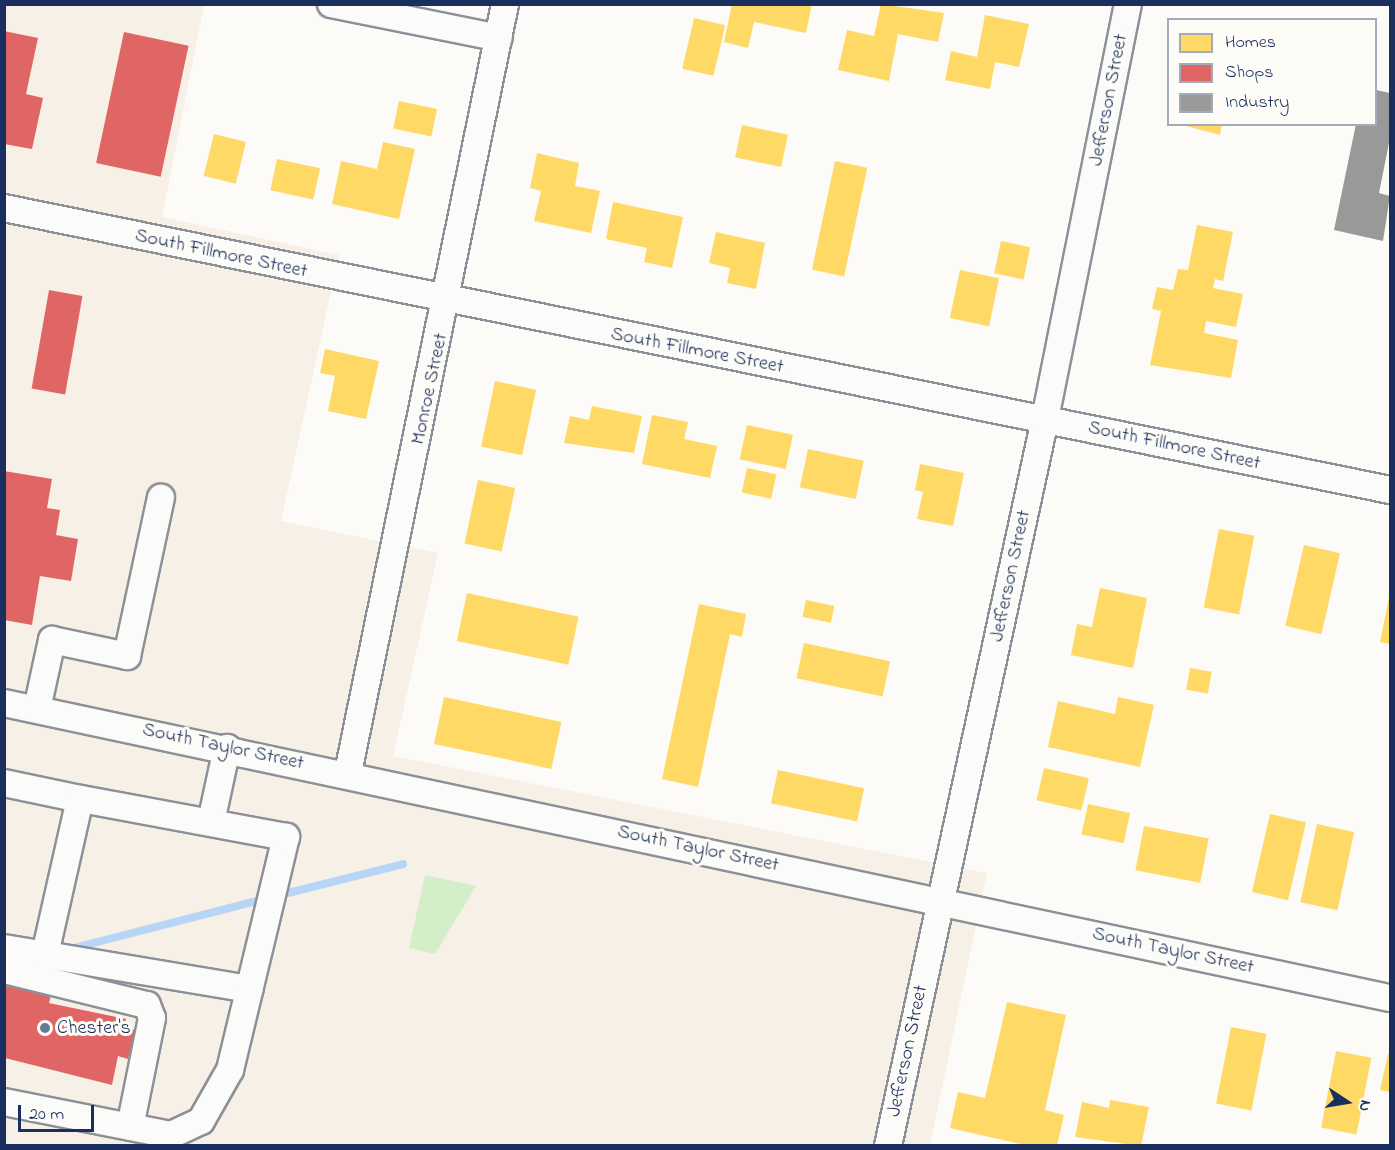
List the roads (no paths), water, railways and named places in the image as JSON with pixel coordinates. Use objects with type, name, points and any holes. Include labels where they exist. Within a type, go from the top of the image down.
[{"type":"street","points":[[331,4],[499,38]]},
{"type":"street","name":"Monroe Street","points":[[348,773],[448,302],[505,4]]},
{"type":"street","name":"Jefferson Street","points":[[888,1146],[939,901],[1045,419],[1128,4]]},
{"type":"street","name":"South Fillmore Street","points":[[4,208],[448,302],[1045,419],[1390,490]]},
{"type":"street","points":[[37,709],[52,640],[127,656],[161,498]]},
{"type":"street","name":"South Taylor Street","points":[[4,703],[348,773],[1390,998]]},
{"type":"street","points":[[211,822],[227,748]]},
{"type":"street","points":[[4,783],[286,837],[230,1070],[201,1121],[170,1140],[138,1129],[4,1102]]},
{"type":"street","points":[[45,954],[80,799]]},
{"type":"street","points":[[4,948],[250,989]]},
{"type":"street","points":[[4,970],[147,1005],[152,1018],[138,1129]]},
{"type":"waterway","points":[[276,896],[403,864]]},
{"type":"waterway","points":[[70,949],[265,899]]},
{"type":"place","name":"Chester's","points":[[45,1028]]}]
